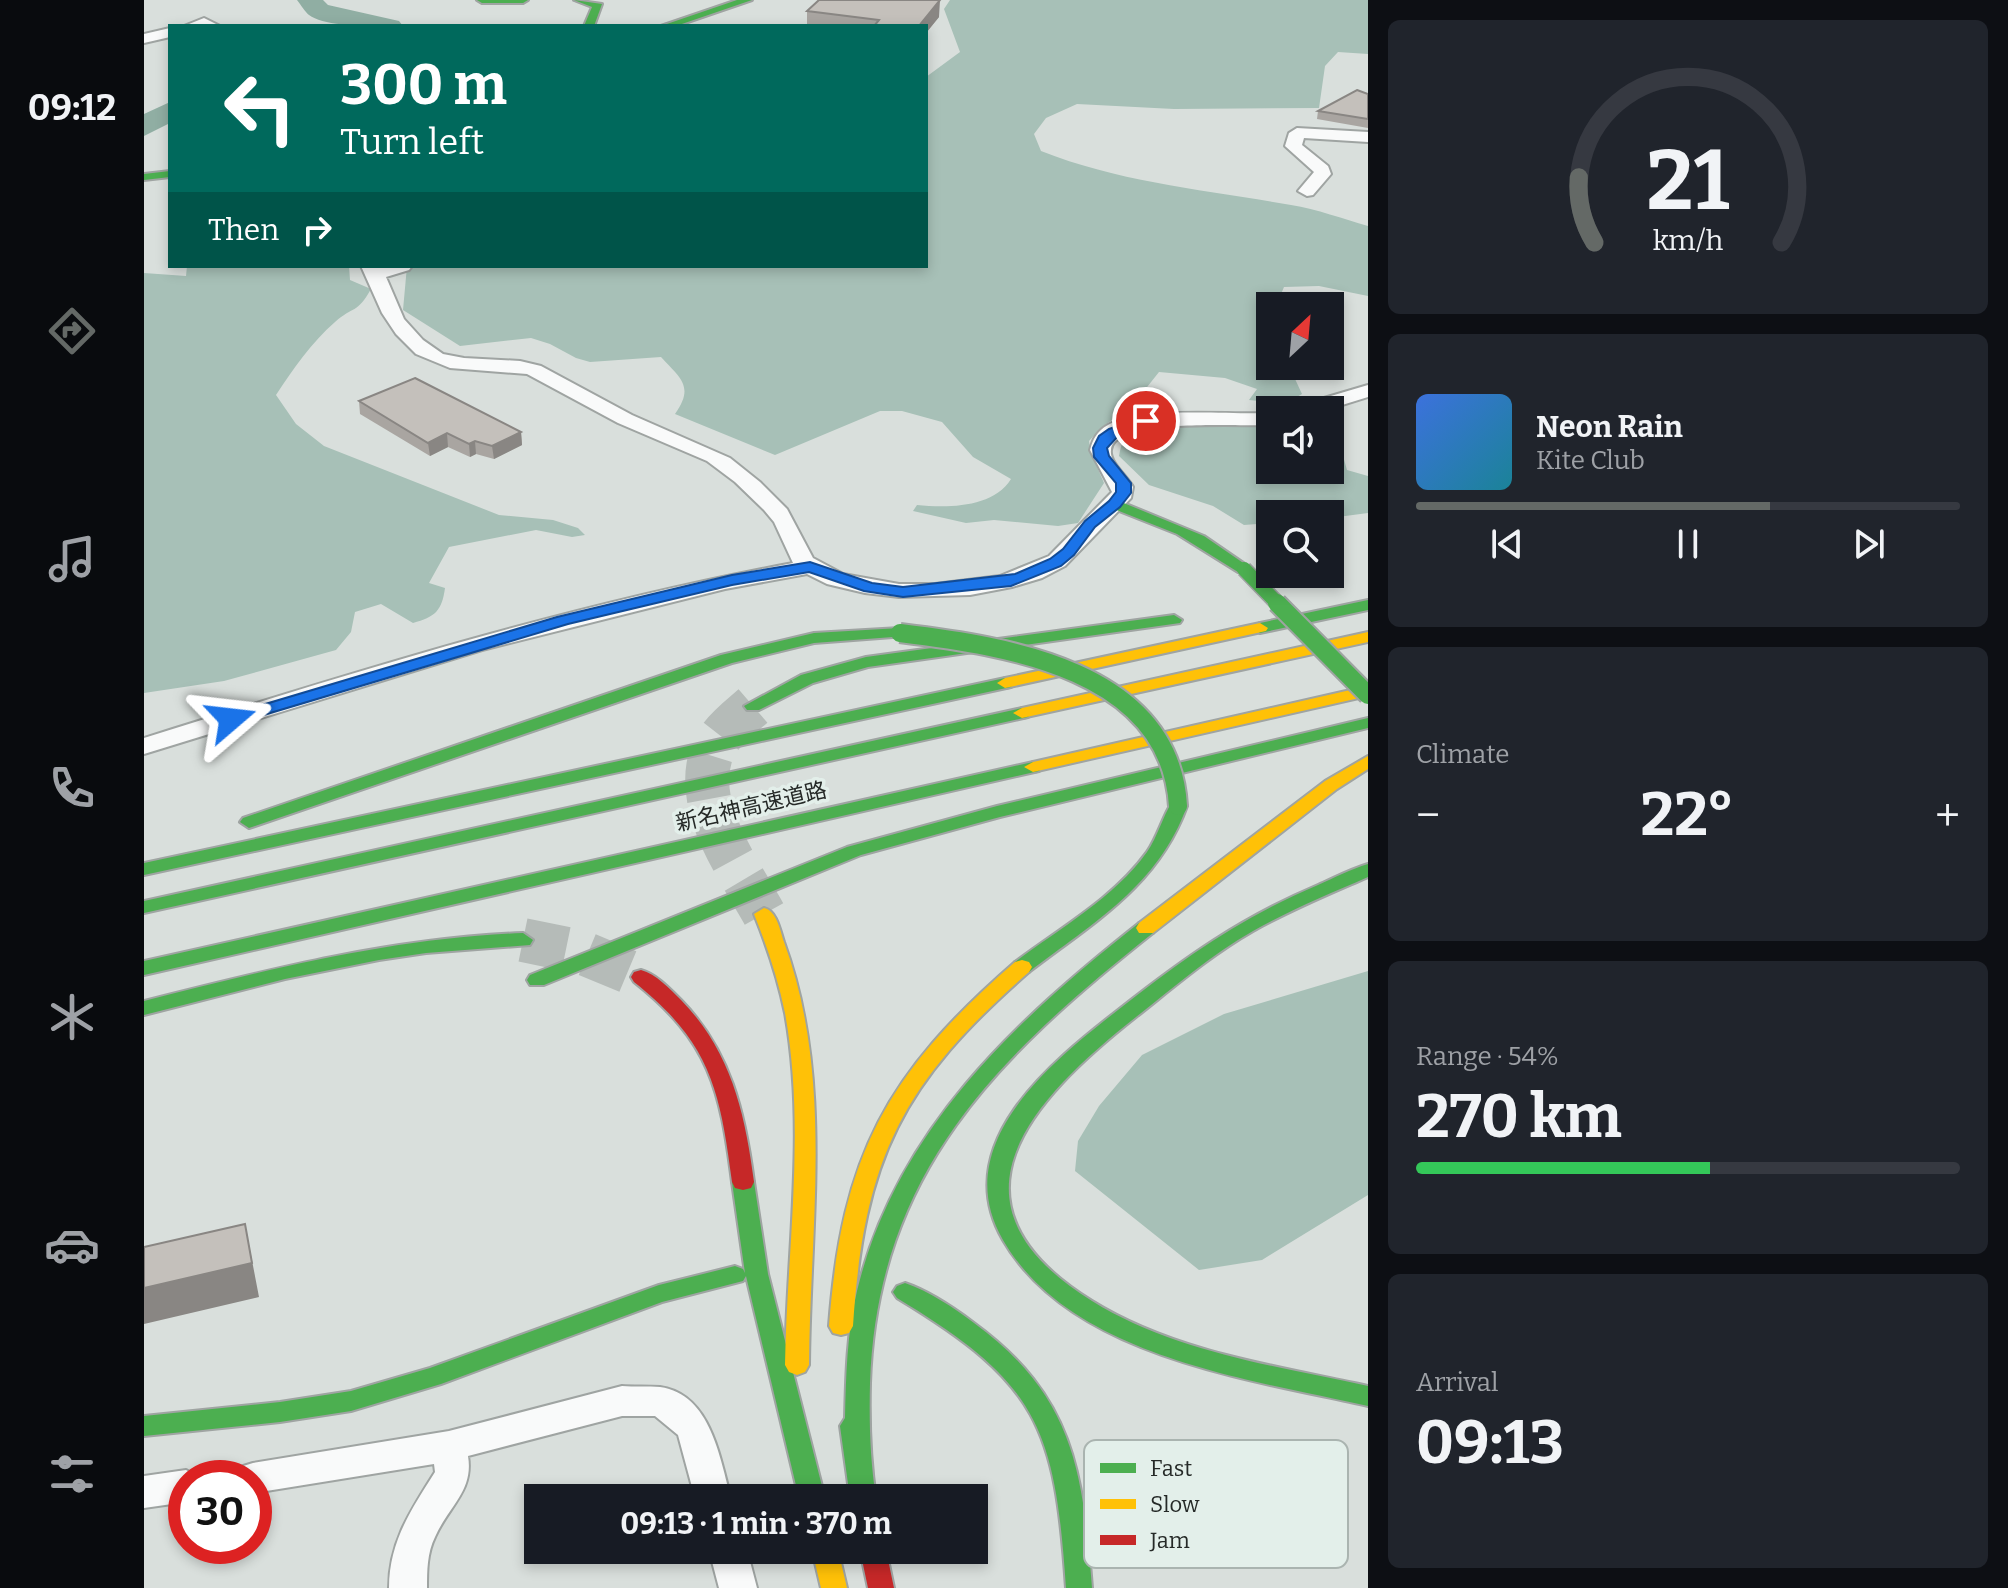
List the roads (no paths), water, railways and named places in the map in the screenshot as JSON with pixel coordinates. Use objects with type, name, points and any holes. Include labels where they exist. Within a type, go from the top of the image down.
[{"type":"main road","points":[[482,0],[523,0]]},
{"type":"main road","points":[[579,0],[598,6],[590,24]]},
{"type":"main road","points":[[672,24],[747,0]]},
{"type":"main road","points":[[144,177],[168,174]]},
{"type":"main road","points":[[1114,504],[1194,535],[1222,551],[1244,569],[1368,693]]},
{"type":"main road","points":[[1249,610],[1368,592]]},
{"type":"main road","points":[[144,869],[1368,605]]},
{"type":"main road","points":[[753,706],[797,683],[857,666],[941,651],[1188,618]]},
{"type":"main road","points":[[237,827],[727,659],[814,638],[900,633],[942,636],[1014,651],[1088,681],[1139,718],[1166,750],[1176,776],[1178,806],[1173,828],[1160,851],[1138,876],[979,1003],[943,1039],[890,1113],[855,1196],[842,1274],[843,1356],[861,1484]]},
{"type":"main road","name":"新名神高速道路","points":[[144,907],[1368,637]]},
{"type":"main road","name":"新名神高速道路","points":[[144,968],[1368,693]]},
{"type":"main road","points":[[537,980],[854,851],[1012,808],[1368,723]]},
{"type":"main road","points":[[857,1456],[859,1365],[874,1269],[894,1212],[919,1159],[950,1109],[1003,1047],[1070,985],[1331,785],[1368,761]]},
{"type":"main road","points":[[144,855],[208,836]]},
{"type":"main road","points":[[1368,870],[1263,917],[1200,956],[1071,1063],[1027,1106],[1010,1132],[999,1168],[996,1200],[1007,1229],[1023,1255],[1051,1283],[1090,1312],[1142,1336],[1204,1356],[1368,1396]]},
{"type":"main road","points":[[764,914],[780,948],[791,987],[804,1072],[797,1260],[801,1451]]},
{"type":"main road","points":[[144,1008],[403,946],[484,938],[523,940]]},
{"type":"main road","points":[[641,977],[687,1015],[706,1041],[720,1072],[732,1112],[761,1291],[809,1484]]},
{"type":"main road","points":[[144,1426],[280,1412],[351,1401],[433,1377],[659,1294],[735,1275]]},
{"type":"main road","points":[[905,1292],[952,1314],[997,1347],[1032,1387],[1055,1429],[1070,1476],[1078,1529],[1079,1588]]},
{"type":"main road","points":[[828,1564],[834,1588]]},
{"type":"main road","points":[[876,1564],[881,1588]]},
{"type":"street","points":[[144,39],[168,33]]},
{"type":"street","points":[[1307,191],[1323,174],[1293,146],[1297,133],[1368,137]]},
{"type":"street","points":[[374,270],[379,287],[401,329],[421,349],[438,360],[462,366],[507,366],[536,371],[624,419],[716,458],[785,522],[795,552],[810,567],[869,588],[903,592],[1005,582],[1056,562],[1123,493],[1123,483],[1102,457],[1100,448],[1104,439],[1114,432],[1146,421],[1256,419]]},
{"type":"street","points":[[1344,398],[1368,391]]},
{"type":"street","points":[[144,746],[416,662],[563,621],[676,592],[810,567]]},
{"type":"street","points":[[272,1475],[449,1446],[622,1401],[662,1402],[693,1427],[709,1484]]},
{"type":"street","points":[[408,1588],[408,1565],[417,1533],[453,1474],[449,1446]]},
{"type":"street","points":[[144,1492],[168,1489]]},
{"type":"street","points":[[732,1564],[738,1588]]},
{"type":"waterway","points":[[310,0],[319,11],[381,24]]},
{"type":"waterway","points":[[144,127],[168,111]]},
{"type":"tunnel","points":[[753,706],[715,745],[707,773],[708,794],[721,837],[764,914]]},
{"type":"tunnel","points":[[523,940],[581,952],[641,977]]}]
